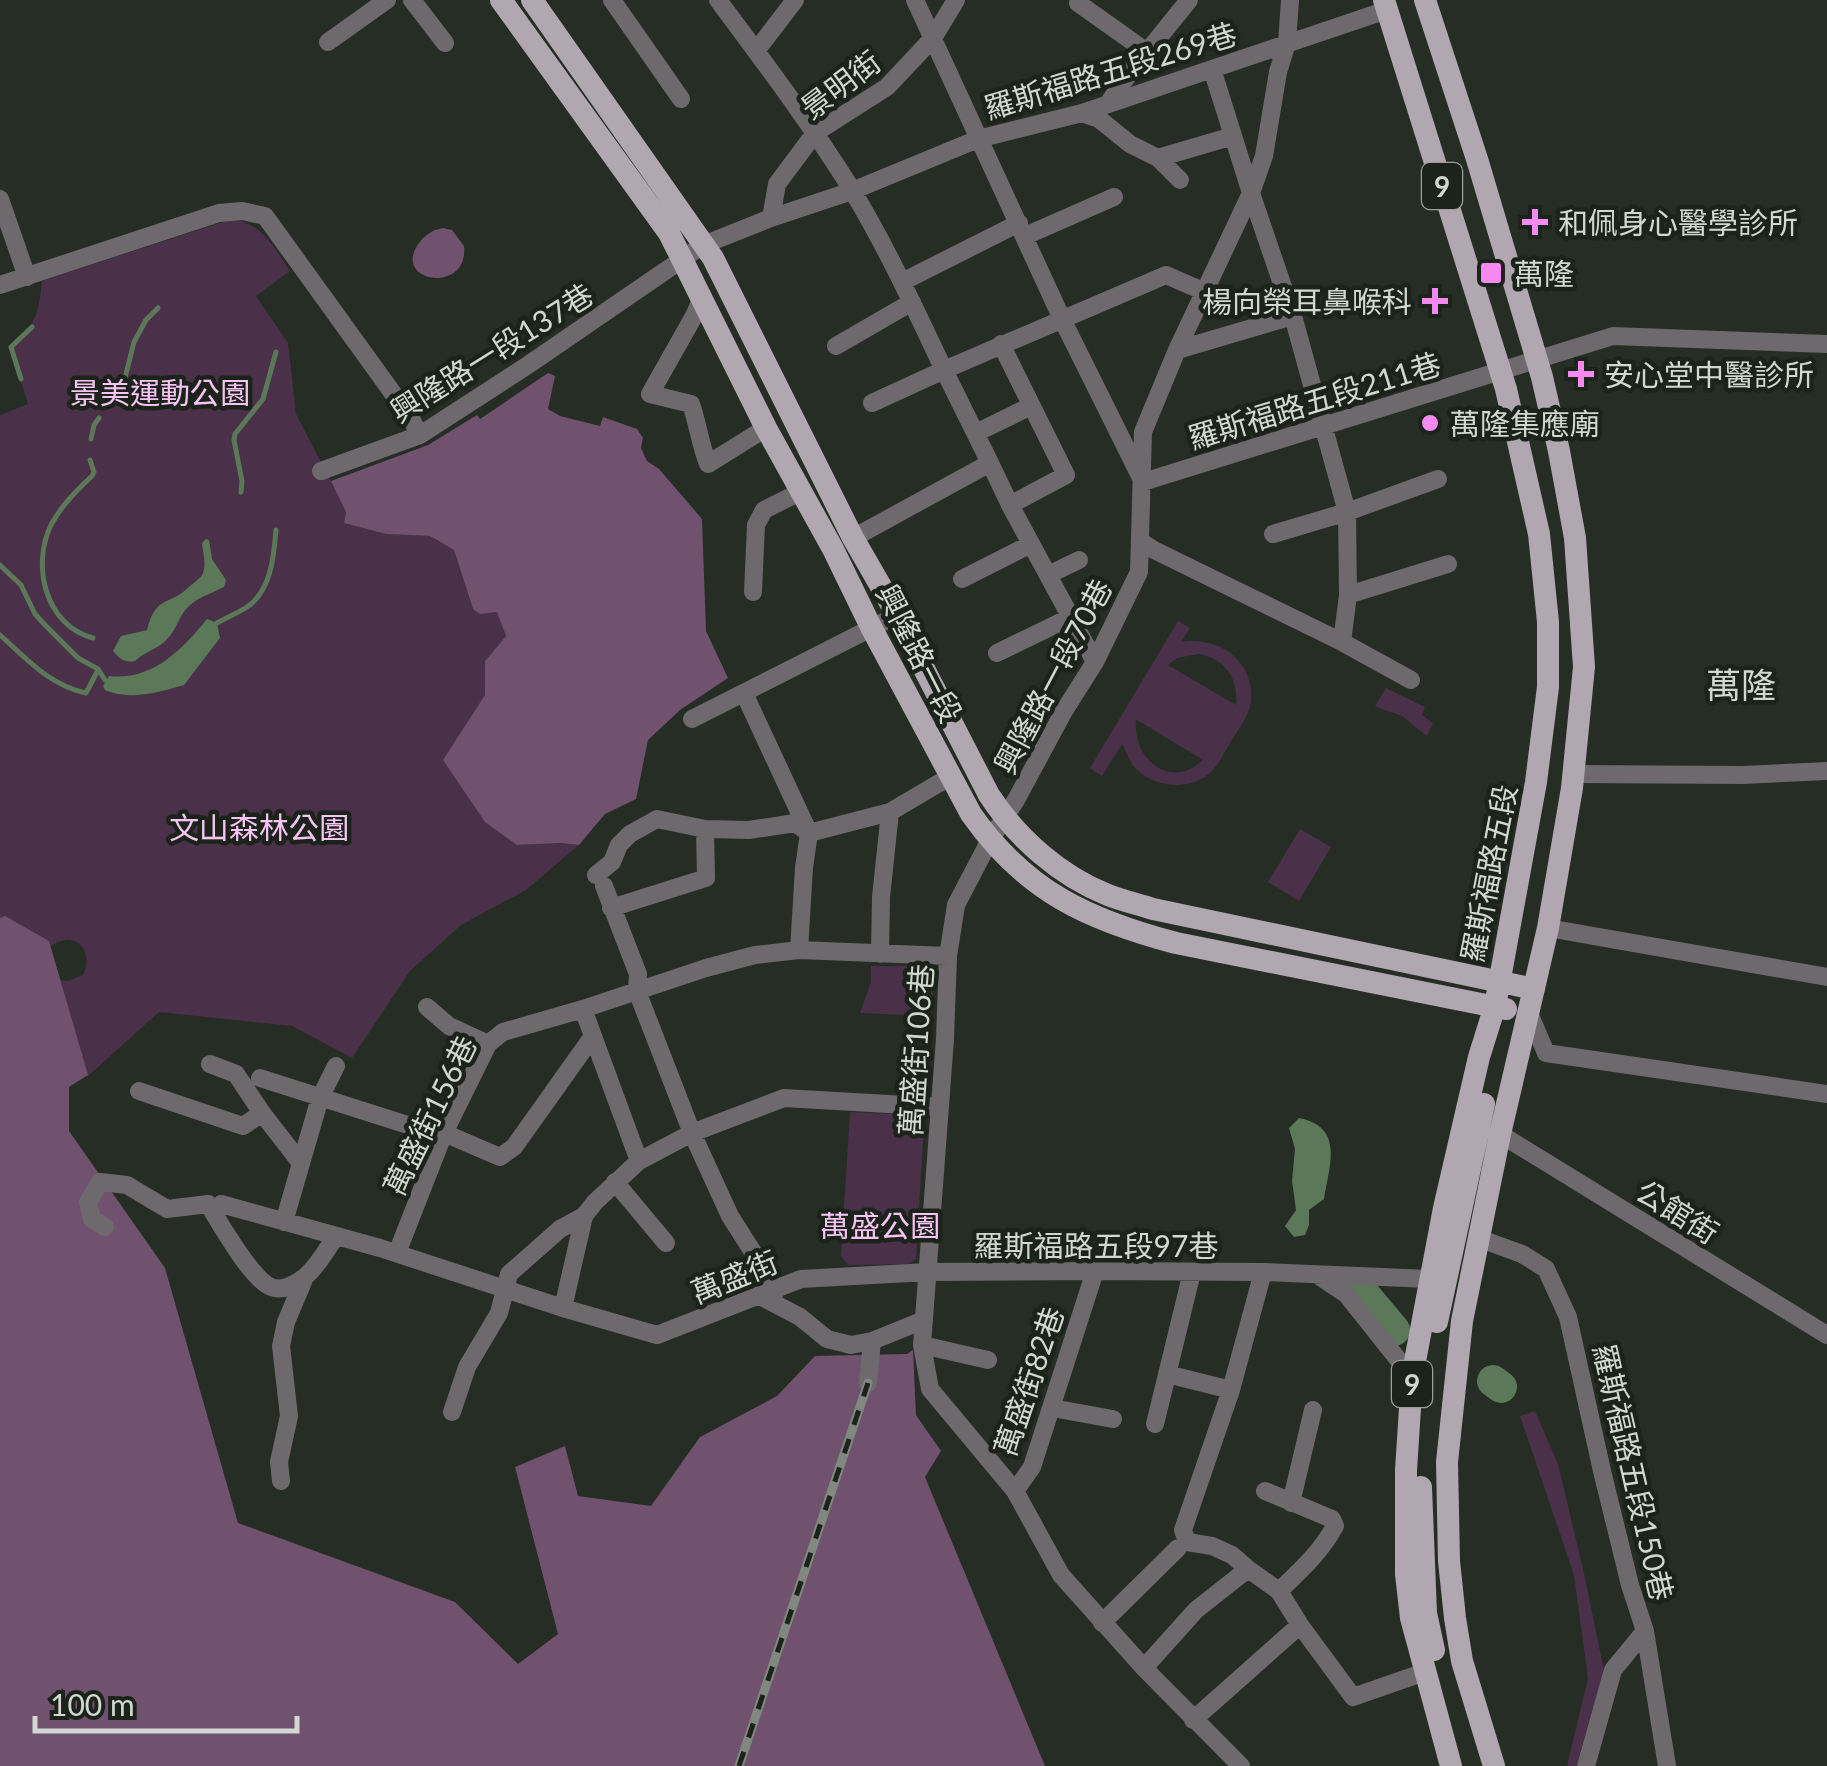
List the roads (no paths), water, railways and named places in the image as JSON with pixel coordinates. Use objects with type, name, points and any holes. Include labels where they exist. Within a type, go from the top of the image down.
[{"type":"main road","name":"興隆路一段","points":[[501,0],[669,233],[871,627],[972,814],[990,840],[1049,892],[1082,912],[1126,930],[1529,1014]]},
{"type":"main road","name":"興隆路一段","points":[[532,0],[713,258],[853,538],[989,795],[1024,839],[1070,876],[1107,895],[1171,913],[1534,989]]},
{"type":"main road","name":"9","points":[[1426,0],[1536,358],[1559,450],[1575,538],[1584,667],[1573,774],[1548,928],[1462,1320],[1447,1462],[1449,1561],[1462,1661],[1494,1766]]},
{"type":"main road","name":"羅斯福路五段","points":[[1386,5],[1501,371],[1539,534],[1548,622],[1548,687],[1536,782],[1495,1006],[1479,1057],[1429,1279],[1412,1377],[1406,1574],[1411,1618],[1451,1766]]},
{"type":"main road","name":"9","points":[[1466,1766],[1426,1612],[1420,1464],[1429,1359],[1493,1060],[1495,1006]]},
{"type":"street","points":[[328,42],[387,0]]},
{"type":"street","points":[[412,0],[444,42]]},
{"type":"street","points":[[612,0],[681,99]]},
{"type":"street","points":[[718,0],[816,133],[852,191],[902,282],[1010,505],[1095,662]]},
{"type":"street","points":[[756,51],[795,0]]},
{"type":"street","points":[[915,0],[1062,319],[1143,482]]},
{"type":"street","name":"景明街","points":[[771,218],[777,184],[816,133],[887,87],[933,38],[956,0]]},
{"type":"street","points":[[1108,104],[1189,0]]},
{"type":"street","name":"興隆路一段70巷","points":[[990,840],[1095,662],[1139,572],[1143,432],[1266,149],[1278,72],[1287,44],[1290,0]]},
{"type":"street","points":[[1078,3],[1147,52]]},
{"type":"street","name":"羅斯福路五段269巷","points":[[852,191],[978,139],[1082,113],[1287,44],[1386,5]]},
{"type":"street","points":[[1212,69],[1293,316],[1346,512],[1348,595],[1342,642]]},
{"type":"street","points":[[1082,113],[1158,158],[1180,180]]},
{"type":"street","points":[[1158,158],[1233,136]]},
{"type":"street","points":[[682,261],[703,245],[852,191]]},
{"type":"street","points":[[902,282],[1022,229],[1114,197]]},
{"type":"street","points":[[0,199],[28,277]]},
{"type":"street","points":[[0,285],[218,213],[242,211],[265,216],[420,435]]},
{"type":"street","name":"興隆路一段137巷","points":[[321,471],[420,435],[682,261]]},
{"type":"street","points":[[872,403],[1166,275],[1203,291]]},
{"type":"street","points":[[701,300],[648,398],[690,404],[708,464],[766,428]]},
{"type":"street","points":[[836,346],[912,302]]},
{"type":"street","points":[[1176,350],[1293,316]]},
{"type":"street","name":"羅斯福路五段211巷","points":[[1143,482],[1613,336],[1827,344]]},
{"type":"street","points":[[1001,344],[1066,475],[1010,505]]},
{"type":"street","points":[[976,434],[1031,406]]},
{"type":"street","points":[[853,538],[990,464]]},
{"type":"street","points":[[1274,534],[1438,479]]},
{"type":"street","points":[[753,592],[756,525],[764,510],[800,492]]},
{"type":"street","points":[[1140,541],[1411,680]]},
{"type":"street","points":[[962,579],[1031,544]]},
{"type":"street","points":[[1048,575],[1079,560]]},
{"type":"street","points":[[1348,595],[1448,564]]},
{"type":"street","points":[[692,718],[896,615]]},
{"type":"street","points":[[997,653],[1071,617]]},
{"type":"street","points":[[744,693],[809,833],[798,950]]},
{"type":"street","points":[[1573,774],[1744,775],[1827,771]]},
{"type":"street","points":[[809,833],[890,812],[951,776]]},
{"type":"street","points":[[880,954],[881,896],[890,812]]},
{"type":"street","points":[[809,833],[795,823],[749,830],[705,829],[657,819],[619,845],[600,881],[638,974],[637,991],[692,1133],[768,1293],[827,1338],[851,1346],[924,1320]]},
{"type":"street","points":[[611,908],[706,878],[705,829]]},
{"type":"street","name":"萬盛街106巷","points":[[928,1272],[948,956],[956,905],[990,840]]},
{"type":"street","points":[[1548,928],[1827,978]]},
{"type":"street","name":"萬盛街156巷","points":[[397,1253],[444,1133],[488,1044],[503,1032],[755,955],[798,950],[948,956]]},
{"type":"street","points":[[427,1006],[448,1026],[488,1044]]},
{"type":"street","points":[[583,1009],[640,1161]]},
{"type":"street","points":[[1529,1014],[1546,1054],[1827,1094]]},
{"type":"street","points":[[444,1133],[500,1158],[514,1147],[593,1036]]},
{"type":"street","points":[[210,1064],[236,1074],[300,1162]]},
{"type":"street","points":[[284,1222],[320,1098],[336,1066]]},
{"type":"street","points":[[260,1078],[414,1127]]},
{"type":"street","points":[[138,1091],[243,1126],[262,1113]]},
{"type":"street","points":[[452,1412],[467,1367],[499,1313],[509,1274],[560,1228],[584,1216],[640,1161],[692,1133],[784,1098],[940,1107]]},
{"type":"street","name":"公館街","points":[[1500,1134],[1827,1335]]},
{"type":"street","points":[[105,1228],[92,1219],[88,1202],[100,1182],[127,1184],[167,1209],[208,1204],[242,1258],[266,1285],[284,1288],[305,1277]]},
{"type":"street","points":[[615,1182],[666,1243]]},
{"type":"street","name":"萬盛街","points":[[222,1204],[397,1253],[657,1335],[800,1279],[928,1272]]},
{"type":"street","points":[[563,1308],[584,1216]]},
{"type":"street","points":[[282,1481],[279,1462],[288,1416],[281,1346],[286,1322],[305,1277],[336,1236]]},
{"type":"street","name":"羅斯福路五段150巷","points":[[1478,1238],[1522,1254],[1546,1270],[1568,1317],[1606,1490],[1645,1631],[1666,1766]]},
{"type":"street","points":[[928,1272],[922,1345],[930,1389],[1015,1491],[1061,1575],[1144,1668],[1240,1766]]},
{"type":"street","name":"羅斯福路五段97巷","points":[[928,1272],[1091,1278],[1264,1272],[1429,1279]]},
{"type":"street","points":[[1155,1424],[1192,1272]]},
{"type":"street","points":[[1102,1623],[1182,1545],[1264,1272]]},
{"type":"street","points":[[1319,1276],[1346,1294],[1412,1377]]},
{"type":"street","name":"萬盛街82巷","points":[[1015,1491],[1032,1467],[1091,1278]]},
{"type":"street","points":[[868,1383],[872,1341]]},
{"type":"street","points":[[922,1345],[988,1360]]},
{"type":"street","points":[[1167,1374],[1231,1390]]},
{"type":"street","points":[[1052,1408],[1114,1419]]},
{"type":"street","points":[[1291,1503],[1313,1410]]},
{"type":"street","points":[[1265,1491],[1332,1519],[1336,1526],[1280,1591]]},
{"type":"street","points":[[1182,1545],[1212,1546],[1232,1555],[1280,1591],[1353,1696],[1425,1672]]},
{"type":"street","points":[[1144,1668],[1196,1610],[1248,1569]]},
{"type":"street","points":[[1194,1720],[1300,1625]]},
{"type":"street","points":[[1586,1766],[1612,1670],[1645,1631]]},
{"type":"waterway","points":[[111,400],[124,382],[134,342],[158,308]]},
{"type":"waterway","points":[[21,379],[11,347],[32,327]]},
{"type":"waterway","points":[[241,492],[235,434],[263,399],[276,352]]},
{"type":"waterway","points":[[91,439],[99,418]]},
{"type":"waterway","points":[[90,460],[92,476],[51,525],[45,541],[43,576],[54,608],[64,621],[93,638]]},
{"type":"waterway","points":[[217,623],[247,607],[261,592],[270,572],[276,530]]},
{"type":"waterway","points":[[0,565],[21,585],[45,625],[78,658],[98,669],[105,680]]},
{"type":"waterway","points":[[0,635],[39,670],[73,689],[86,693],[98,670]]},
{"type":"waterway","points":[[1357,1286],[1394,1330]]},
{"type":"waterway","points":[[1493,1381],[1501,1387]]},
{"type":"railway","points":[[739,1766],[868,1383]]},
{"type":"place","name":"和佩身心醫學診所","points":[[1535,222]]},
{"type":"place","name":"萬隆","points":[[1491,273]]},
{"type":"place","name":"楊向榮耳鼻喉科","points":[[1435,301]]},
{"type":"place","name":"安心堂中醫診所","points":[[1581,374]]},
{"type":"place","name":"萬隆集應廟","points":[[1430,423]]},
{"type":"district","name":"萬隆","points":[[1741,684]]},
{"type":"park label","name":"景美運動公園","points":[[160,392]]},
{"type":"park label","name":"文山森林公園","points":[[259,827]]},
{"type":"park label","name":"萬盛公園","points":[[880,1225]]}]
